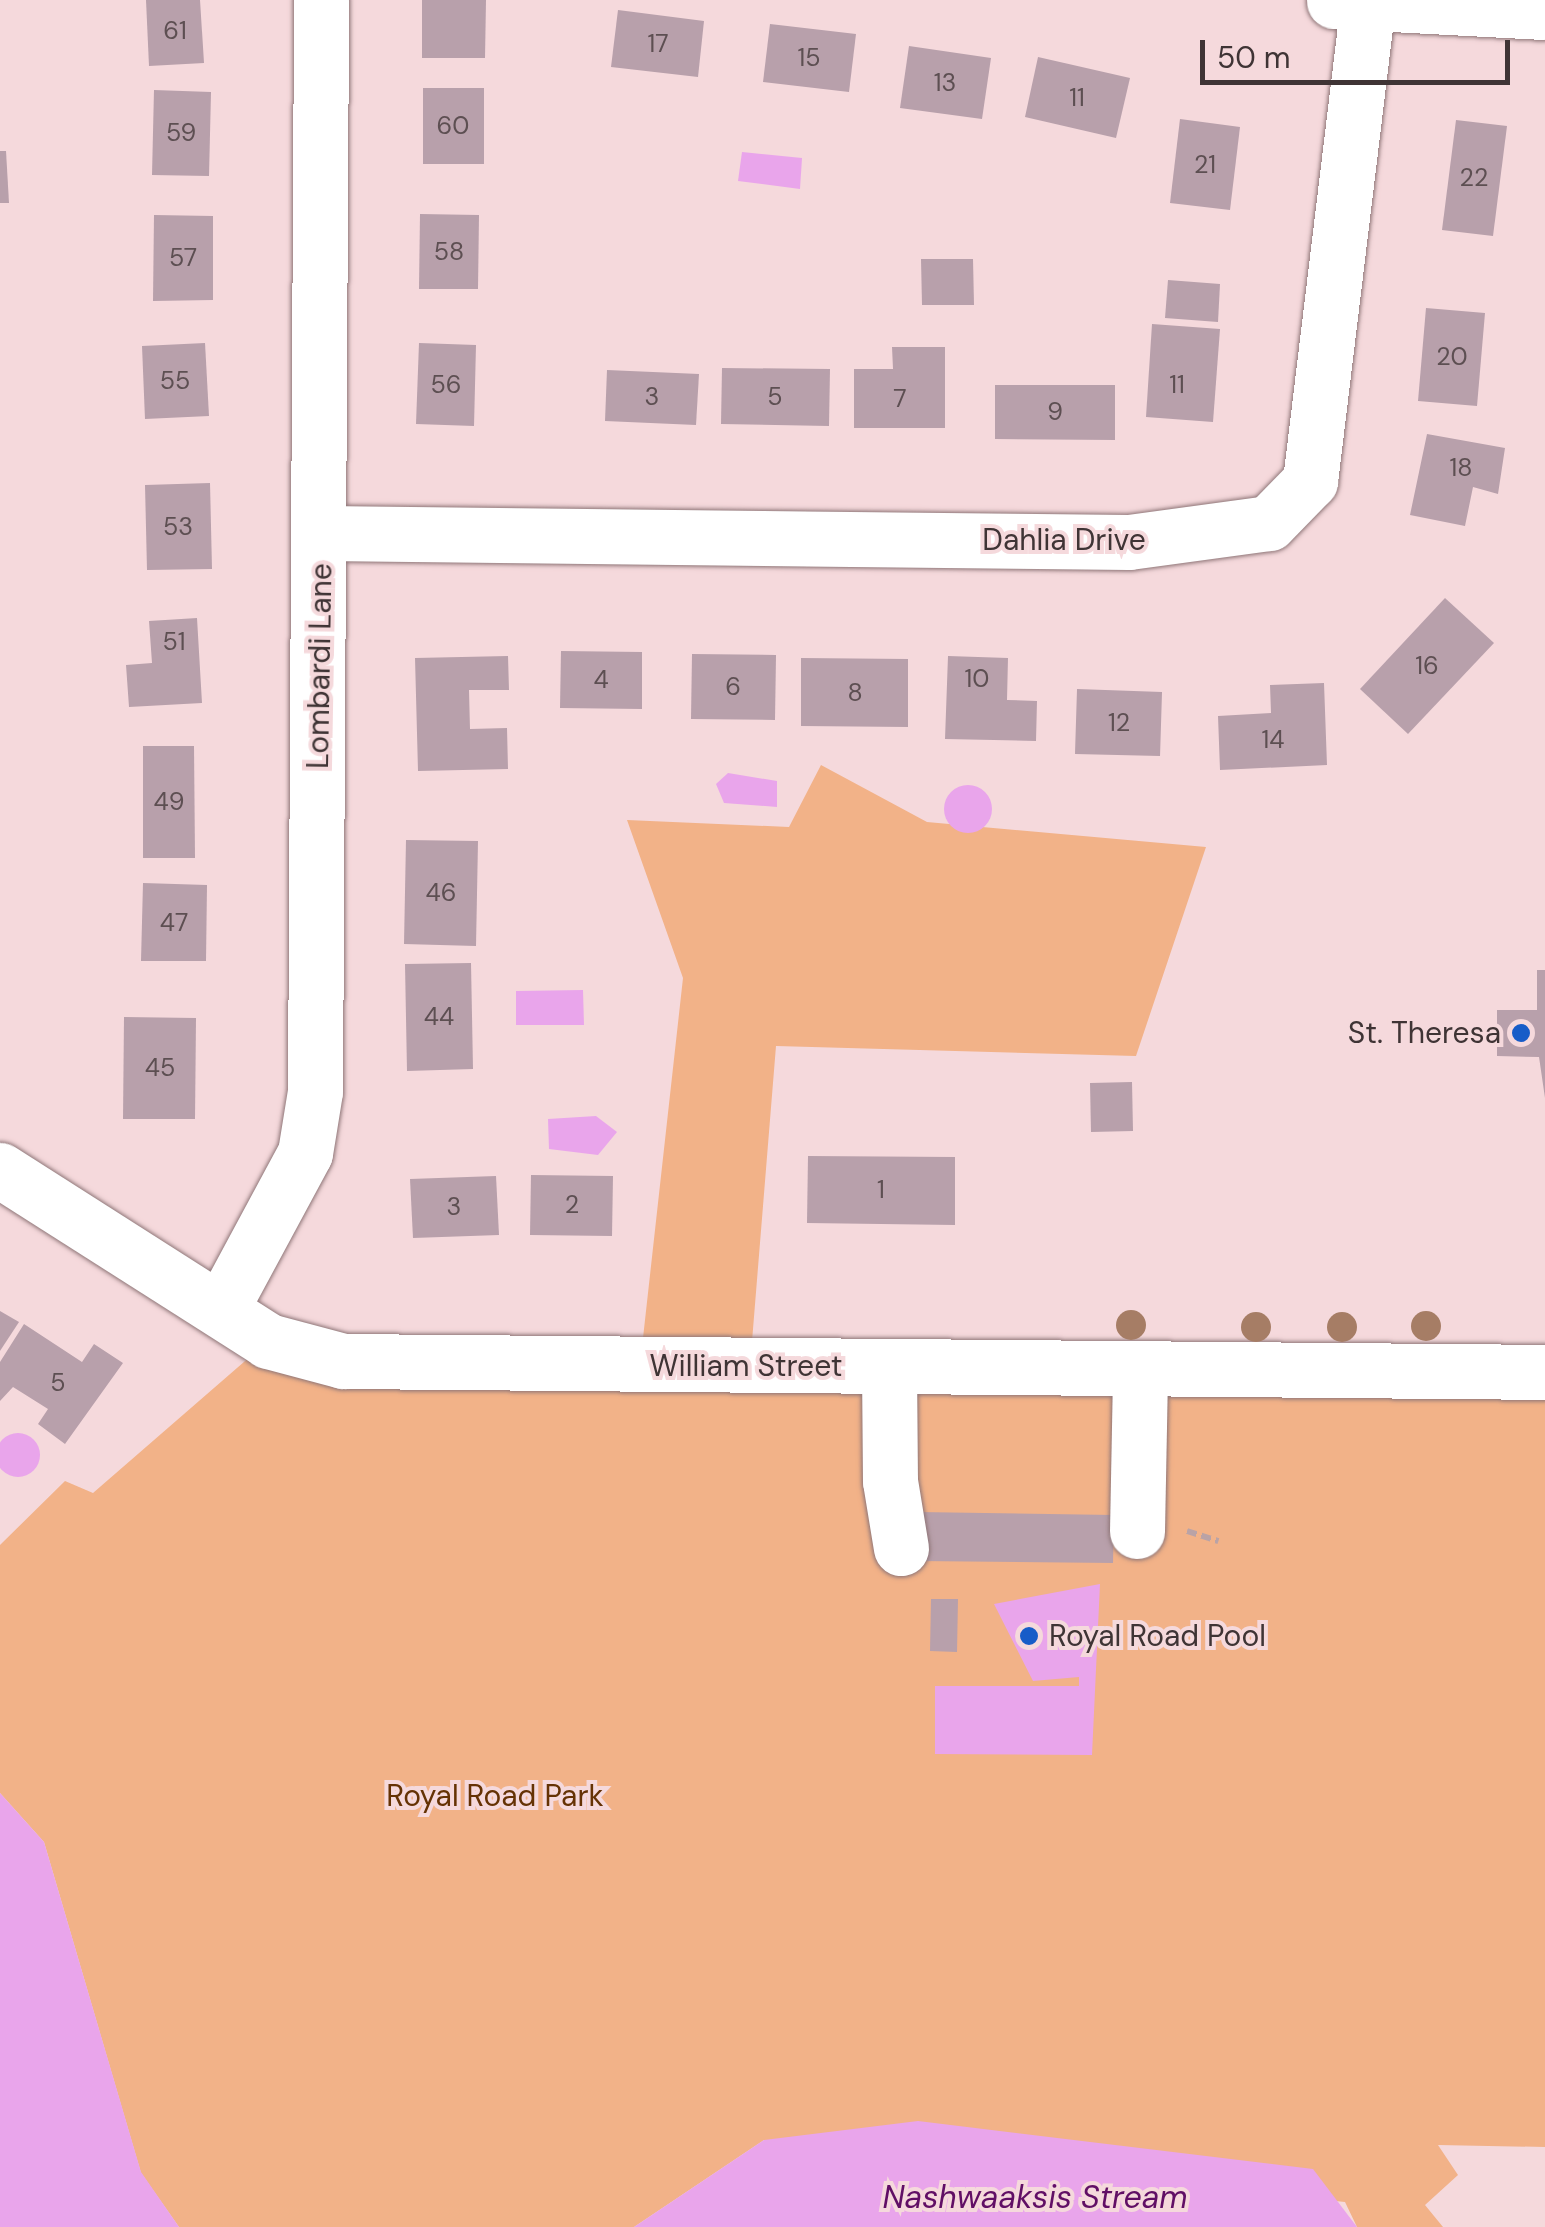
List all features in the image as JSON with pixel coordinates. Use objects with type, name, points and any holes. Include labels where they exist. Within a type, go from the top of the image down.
[{"type":"street","name":"Lombardi Lane","points":[[221,1309],[304,1152],[315,1091],[322,533],[322,0]]},
{"type":"street","name":"Dahlia Drive","points":[[322,533],[1129,542],[1269,523],[1310,481],[1348,4]]},
{"type":"street","points":[[1348,4],[1545,12]]},
{"type":"street","name":"William Street","points":[[0,1170],[268,1342],[343,1360],[1545,1372]]},
{"type":"street","points":[[889,1368],[890,1481],[901,1548]]},
{"type":"street","points":[[1140,1369],[1162,1531]]},
{"type":"path","points":[[1162,1531],[1218,1540]]},
{"type":"green space","name":"Royal Road Park","points":[[821,765],[927,822],[1206,847],[1136,1056],[776,1046],[750,1366],[1545,1372],[1545,2147],[1438,2145],[1458,2175],[1425,2205],[1443,2227],[1357,2227],[1345,2202],[764,2140],[634,2227],[179,2227],[141,2173],[44,1842],[0,1793],[0,1545],[65,1481],[93,1493],[268,1341],[640,1365],[683,978],[627,820],[789,827]]},
{"type":"water","points":[[742,152],[802,158],[800,189],[738,181]]},
{"type":"water","points":[[728,773],[777,781],[777,807],[724,803],[716,784]]},
{"type":"water","points":[[968,785],[985,792],[992,809],[985,826],[968,833],[951,826],[944,809],[951,792]]},
{"type":"water","points":[[583,990],[584,1025],[516,1025],[516,991]]},
{"type":"water","points":[[596,1116],[617,1132],[598,1155],[549,1149],[548,1119]]},
{"type":"water","points":[[18,1433],[33,1440],[40,1455],[33,1470],[18,1477],[3,1470],[-4,1455],[3,1440]]},
{"type":"water","points":[[1100,1584],[1092,1755],[935,1754],[935,1686],[1079,1686],[1079,1677],[1033,1681],[994,1604]]},
{"type":"water","points":[[0,1793],[44,1842],[141,2172],[179,2227],[0,2227]]},
{"type":"water","name":"Nashwaaksis Stream","points":[[918,2121],[1313,2169],[1357,2227],[634,2227],[764,2140]]},
{"type":"building","points":[[146,0],[200,0],[204,63],[149,66]]},
{"type":"building","points":[[422,0],[486,0],[485,58],[422,58]]},
{"type":"building","points":[[618,10],[704,21],[698,77],[611,67]]},
{"type":"building","points":[[770,24],[856,34],[849,92],[763,82]]},
{"type":"building","points":[[909,46],[991,58],[982,119],[900,108]]},
{"type":"building","points":[[1038,57],[1130,78],[1116,138],[1025,117]]},
{"type":"building","points":[[423,88],[484,88],[484,164],[423,164]]},
{"type":"building","points":[[154,90],[211,92],[209,176],[152,175]]},
{"type":"building","points":[[1180,119],[1240,127],[1230,210],[1170,203]]},
{"type":"building","points":[[1456,120],[1507,126],[1493,236],[1442,230]]},
{"type":"building","points":[[0,151],[6,151],[9,203],[0,203]]},
{"type":"building","points":[[420,214],[479,215],[478,289],[419,289]]},
{"type":"building","points":[[154,215],[213,216],[213,300],[153,301]]},
{"type":"building","points":[[921,259],[973,259],[974,305],[922,305]]},
{"type":"building","points":[[1168,280],[1220,284],[1218,322],[1165,318]]},
{"type":"building","points":[[1426,308],[1485,313],[1477,406],[1418,401]]},
{"type":"building","points":[[1152,324],[1220,329],[1213,422],[1146,417]]},
{"type":"building","points":[[205,343],[209,416],[145,419],[142,346]]},
{"type":"building","points":[[419,343],[476,345],[474,426],[416,424]]},
{"type":"building","points":[[892,347],[945,347],[945,428],[854,428],[854,369],[893,369]]},
{"type":"building","points":[[722,368],[830,369],[829,426],[721,424]]},
{"type":"building","points":[[607,370],[699,374],[696,425],[605,421]]},
{"type":"building","points":[[995,385],[1115,385],[1115,440],[995,439]]},
{"type":"building","points":[[1427,434],[1505,448],[1498,494],[1473,487],[1465,526],[1410,515]]},
{"type":"building","points":[[210,483],[212,569],[147,570],[145,485]]},
{"type":"building","points":[[1445,598],[1494,643],[1408,734],[1360,689]]},
{"type":"building","points":[[197,618],[202,703],[129,707],[126,665],[152,663],[149,621]]},
{"type":"building","points":[[561,651],[642,652],[642,709],[560,708]]},
{"type":"building","points":[[692,654],[776,655],[775,720],[691,719]]},
{"type":"building","points":[[508,656],[509,690],[469,690],[470,729],[507,728],[508,769],[418,771],[415,658]]},
{"type":"building","points":[[948,656],[1008,658],[1007,700],[1037,701],[1036,741],[945,739]]},
{"type":"building","points":[[801,658],[908,659],[908,727],[801,726]]},
{"type":"building","points":[[1324,683],[1327,765],[1220,770],[1218,716],[1271,713],[1270,685]]},
{"type":"building","points":[[1077,689],[1162,692],[1160,756],[1075,754]]},
{"type":"building","points":[[143,746],[194,746],[195,858],[143,858]]},
{"type":"building","points":[[406,840],[478,841],[476,946],[404,944]]},
{"type":"building","points":[[143,883],[207,885],[206,961],[141,961]]},
{"type":"building","points":[[471,963],[473,1069],[407,1071],[405,964]]},
{"type":"building","name":"St. Theresa","points":[[1537,970],[1545,970],[1545,1098],[1539,1057],[1497,1056],[1497,1010],[1537,1010]]},
{"type":"building","points":[[124,1017],[196,1018],[195,1119],[123,1119]]},
{"type":"building","points":[[1132,1082],[1133,1131],[1091,1132],[1090,1083]]},
{"type":"building","points":[[808,1156],[955,1157],[955,1225],[807,1223]]},
{"type":"building","points":[[531,1175],[613,1176],[612,1236],[530,1235]]},
{"type":"building","points":[[496,1176],[499,1235],[413,1238],[410,1179]]},
{"type":"building","points":[[0,1311],[19,1322],[0,1351]]},
{"type":"building","points":[[24,1324],[82,1362],[94,1344],[123,1363],[65,1444],[38,1424],[48,1409],[13,1387],[0,1401],[0,1362]]},
{"type":"building","points":[[918,1512],[1114,1515],[1113,1563],[917,1561]]},
{"type":"building","points":[[931,1599],[958,1599],[957,1652],[930,1651]]},
{"type":"place","name":"St. Theresa","points":[[1521,1033]]},
{"type":"place","name":"Royal Road Pool","points":[[1029,1636]]}]
